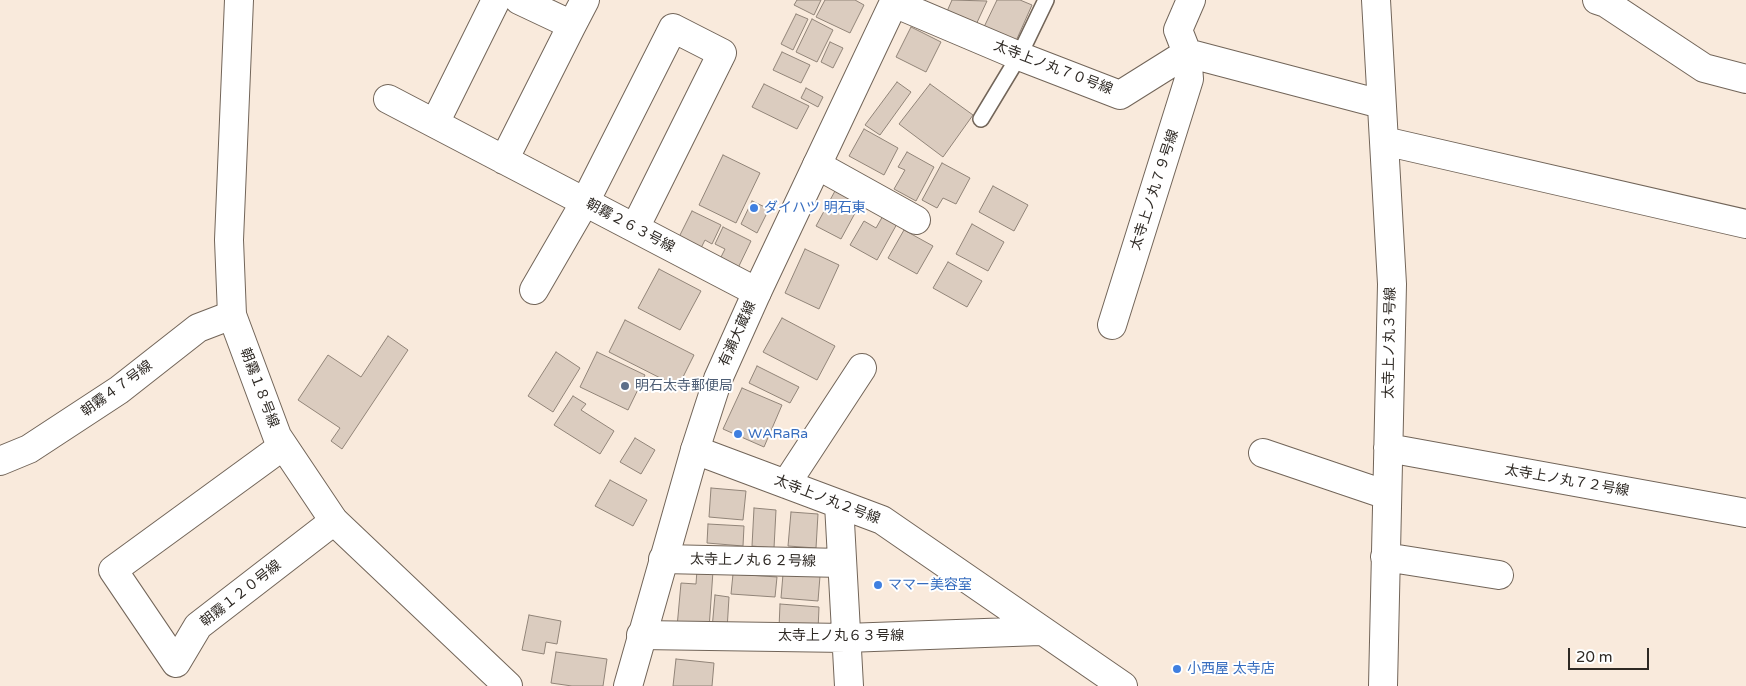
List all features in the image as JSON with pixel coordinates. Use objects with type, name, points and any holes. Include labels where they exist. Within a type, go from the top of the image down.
[{"type":"street","name":"朝霧１８号線","points":[[239,0],[229,240],[232,315],[277,436],[334,521],[508,686]]},
{"type":"street","points":[[435,123],[496,0]]},
{"type":"street","points":[[519,0],[572,26]]},
{"type":"street","points":[[504,160],[585,0]]},
{"type":"street","name":"太寺上ノ丸７９号線","points":[[1112,325],[1190,79],[1187,53],[1178,30],[1191,0]]},
{"type":"street","name":"太寺上ノ丸３号線","points":[[1376,0],[1392,284],[1383,686]]},
{"type":"street","points":[[1597,0],[1606,3],[1704,68],[1746,79]]},
{"type":"street","name":"太寺上ノ丸７０号線","points":[[895,2],[1019,56],[1120,94],[1187,53]]},
{"type":"street","name":"有瀬大蔵線","points":[[628,686],[663,558],[718,379],[757,292],[895,2]]},
{"type":"street","points":[[534,290],[586,202],[673,28],[722,53],[635,228]]},
{"type":"street","points":[[1187,53],[1382,104]]},
{"type":"street","name":"朝霧２６３号線","points":[[388,98],[757,292]]},
{"type":"street","points":[[1384,141],[1746,224]]},
{"type":"street","points":[[817,165],[916,220]]},
{"type":"street","name":"朝霧４７号線","points":[[0,460],[29,449],[119,390],[198,328],[232,315]]},
{"type":"street","points":[[786,484],[862,368]]},
{"type":"street","name":"朝霧１２０号線","points":[[283,446],[113,570],[176,663],[198,626],[334,521]]},
{"type":"street","name":"太寺上ノ丸７２号線","points":[[1388,448],[1746,513]]},
{"type":"street","name":"太寺上ノ丸２号線","points":[[695,450],[882,520],[1040,631],[1123,686]]},
{"type":"street","points":[[1264,453],[1387,495]]},
{"type":"street","points":[[838,504],[849,686]]},
{"type":"street","points":[[1385,557],[1499,575]]},
{"type":"street","name":"太寺上ノ丸６２号線","points":[[663,558],[842,563]]},
{"type":"street","name":"太寺上ノ丸６３号線","points":[[641,634],[846,638],[1040,631]]},
{"type":"lane","points":[[981,119],[1019,56],[1046,0]]},
{"type":"building","points":[[797,0],[821,0],[814,15],[794,5]]},
{"type":"building","points":[[825,0],[855,0],[864,5],[850,33],[816,17]]},
{"type":"building","points":[[952,0],[987,1],[974,29],[945,16]]},
{"type":"building","points":[[997,0],[1020,0],[1032,5],[1016,41],[984,27]]},
{"type":"building","points":[[796,14],[808,19],[793,50],[781,44]]},
{"type":"building","points":[[812,19],[833,30],[817,62],[796,52]]},
{"type":"building","points":[[911,27],[941,42],[926,72],[896,57]]},
{"type":"building","points":[[830,42],[843,48],[833,68],[821,62]]},
{"type":"building","points":[[782,52],[810,65],[801,83],[773,70]]},
{"type":"building","points":[[897,82],[911,92],[880,135],[865,125]]},
{"type":"building","points":[[764,84],[809,106],[797,129],[752,107]]},
{"type":"building","points":[[930,84],[973,115],[943,157],[899,124]]},
{"type":"building","points":[[806,88],[823,97],[818,107],[801,98]]},
{"type":"building","points":[[864,129],[898,148],[884,175],[849,156]]},
{"type":"building","points":[[907,152],[934,167],[916,201],[894,189],[905,170],[898,167]]},
{"type":"building","points":[[723,155],[760,173],[736,223],[699,205]]},
{"type":"building","points":[[942,163],[970,178],[956,204],[943,198],[937,208],[922,200]]},
{"type":"building","points":[[993,186],[1028,205],[1014,231],[979,212]]},
{"type":"building","points":[[835,191],[860,204],[841,239],[816,226]]},
{"type":"building","points":[[752,201],[769,209],[757,233],[741,224]]},
{"type":"building","points":[[692,211],[721,225],[712,244],[705,240],[700,250],[678,239]]},
{"type":"building","points":[[884,214],[898,222],[877,260],[850,245],[864,221],[876,228]]},
{"type":"building","points":[[972,224],[1004,242],[988,271],[956,254]]},
{"type":"building","points":[[723,227],[751,241],[738,268],[720,259],[725,249],[715,244]]},
{"type":"building","points":[[904,230],[933,246],[917,274],[888,258]]},
{"type":"building","points":[[805,249],[839,265],[819,309],[785,293]]},
{"type":"building","points":[[948,262],[982,281],[967,307],[933,288]]},
{"type":"building","points":[[659,269],[701,291],[680,330],[638,308]]},
{"type":"building","points":[[782,318],[835,346],[817,380],[763,352]]},
{"type":"building","points":[[625,320],[694,355],[678,387],[609,352]]},
{"type":"building","points":[[388,336],[408,350],[342,449],[331,441],[340,428],[298,400],[328,355],[361,377]]},
{"type":"building","points":[[556,352],[580,368],[553,412],[528,396]]},
{"type":"building","points":[[597,352],[645,375],[628,410],[580,387]]},
{"type":"building","points":[[757,366],[799,387],[790,403],[749,383]]},
{"type":"building","points":[[742,388],[782,405],[764,447],[723,429]]},
{"type":"building","points":[[573,396],[586,404],[581,410],[614,431],[600,454],[554,425]]},
{"type":"building","points":[[635,438],[655,450],[641,474],[620,462]]},
{"type":"building","points":[[610,480],[647,500],[633,526],[595,506]]},
{"type":"building","points":[[711,488],[746,491],[743,520],[709,517]]},
{"type":"building","points":[[754,508],[776,510],[774,548],[752,546]]},
{"type":"building","points":[[791,512],[818,514],[816,548],[788,546]]},
{"type":"building","points":[[708,524],[744,526],[743,546],[707,543]]},
{"type":"building","points":[[697,570],[713,571],[709,629],[677,627],[681,583],[696,584]]},
{"type":"building","points":[[733,574],[777,577],[775,597],[731,594]]},
{"type":"building","points":[[783,574],[820,576],[818,601],[781,598]]},
{"type":"building","points":[[715,595],[729,597],[727,630],[712,629]]},
{"type":"building","points":[[780,604],[819,607],[818,630],[779,628]]},
{"type":"building","points":[[529,615],[561,621],[557,644],[546,642],[544,654],[522,650]]},
{"type":"building","points":[[556,652],[607,659],[603,686],[572,686],[551,683]]},
{"type":"building","points":[[676,659],[714,663],[712,686],[673,686]]},
{"type":"place","name":"ダイハツ 明石東","points":[[754,208]]},
{"type":"place","name":"明石太寺郵便局","points":[[625,386]]},
{"type":"place","name":"WARaRa","points":[[738,434]]},
{"type":"place","name":"ママー美容室","points":[[878,585]]},
{"type":"place","name":"小西屋 太寺店","points":[[1177,669]]}]
